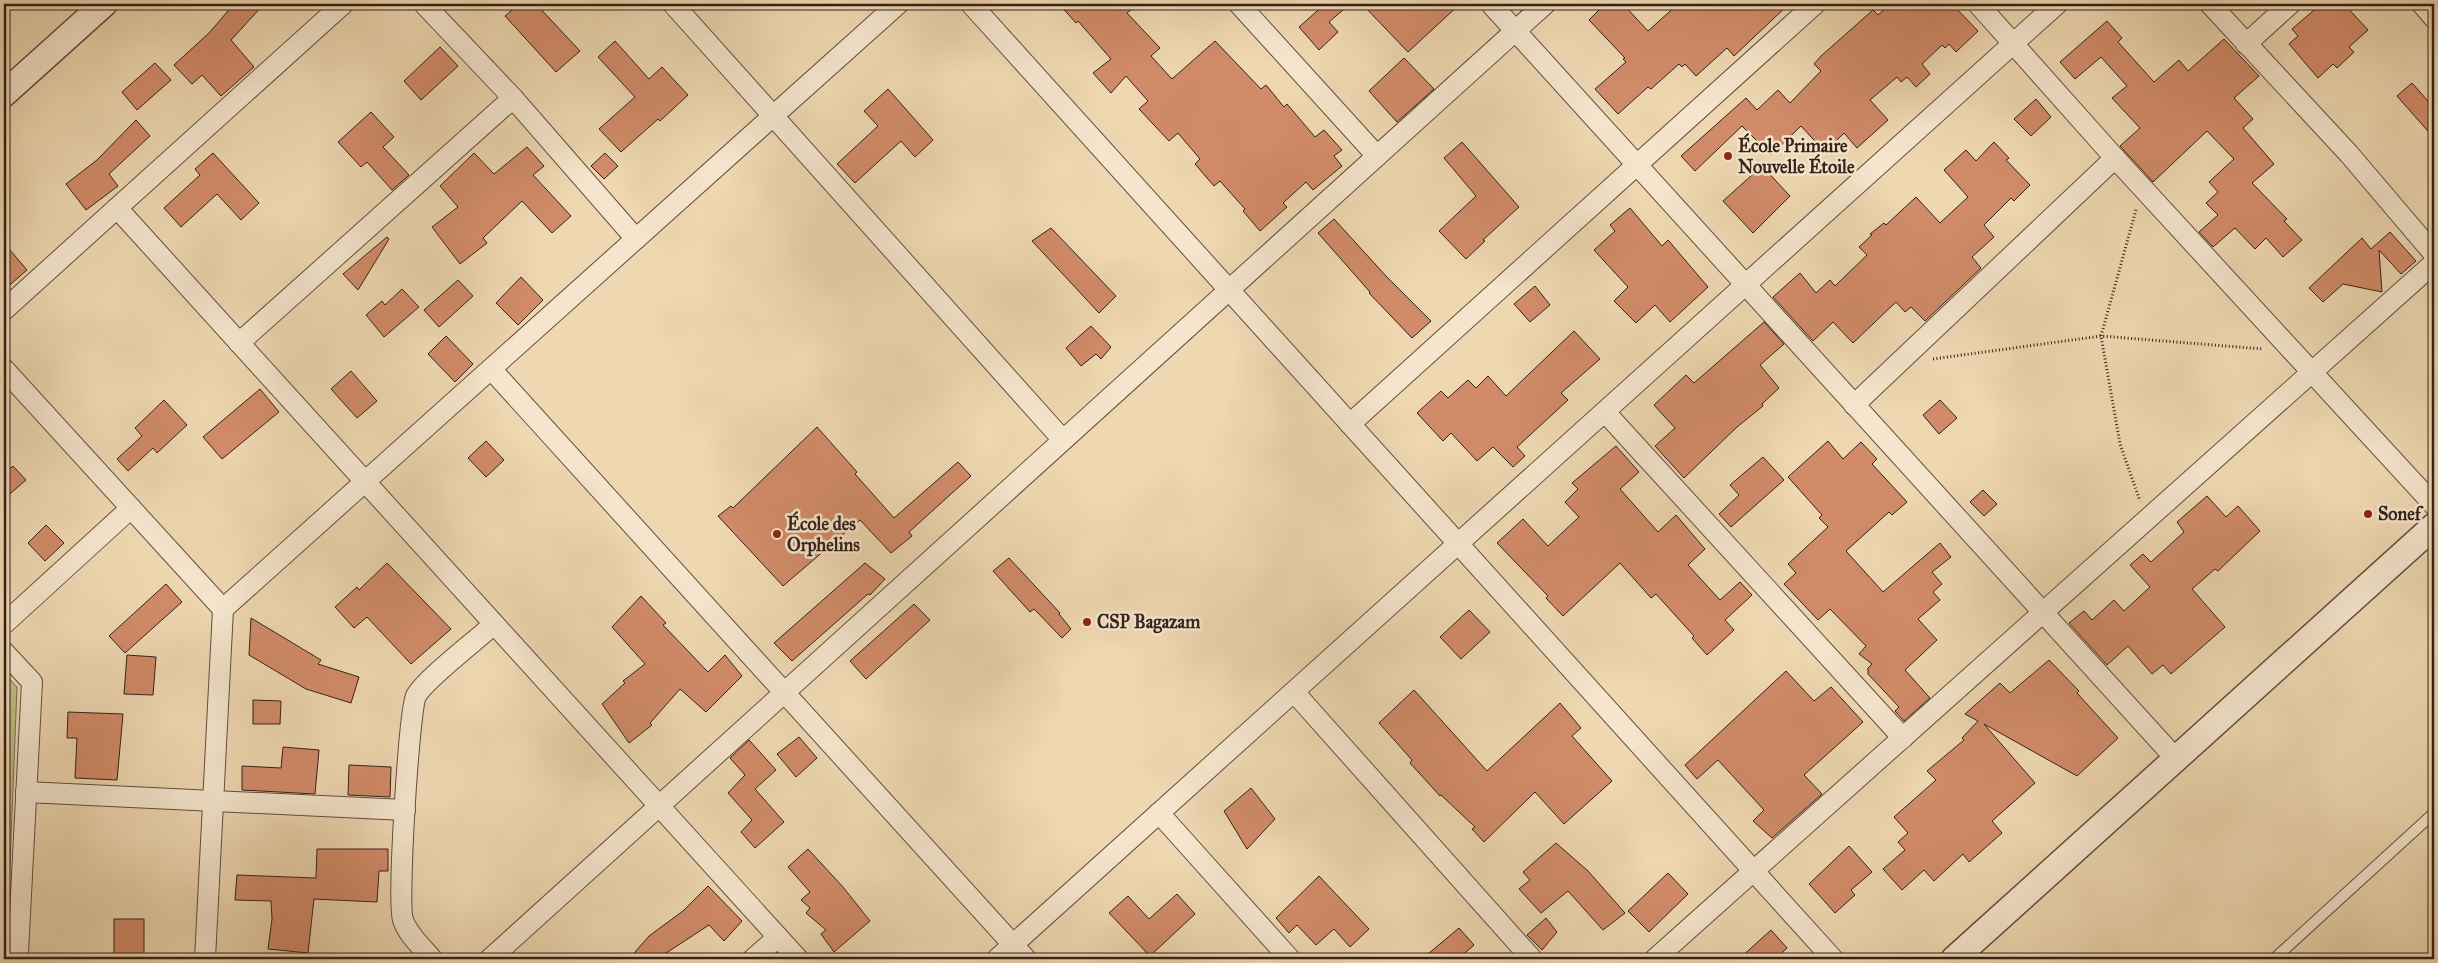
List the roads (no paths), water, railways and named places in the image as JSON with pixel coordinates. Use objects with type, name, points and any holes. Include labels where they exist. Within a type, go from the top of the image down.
[{"type":"street","points":[[4,94],[104,4]]},
{"type":"street","points":[[4,310],[344,4]]},
{"type":"street","points":[[424,4],[513,98],[636,239]]},
{"type":"street","points":[[673,4],[1063,440]]},
{"type":"street","points":[[205,959],[223,609],[898,4]]},
{"type":"street","points":[[971,4],[1833,959]]},
{"type":"street","points":[[1238,4],[1377,156]]},
{"type":"street","points":[[1491,4],[2176,759]]},
{"type":"street","points":[[490,959],[1545,4]]},
{"type":"street","points":[[1350,424],[1814,4]]},
{"type":"street","points":[[1978,4],[2142,188],[2434,505]]},
{"type":"street","points":[[997,959],[1019,952],[1159,813],[2057,4]]},
{"type":"street","points":[[2210,4],[2349,154],[2434,254]]},
{"type":"street","points":[[2246,44],[2290,4]]},
{"type":"street","points":[[2422,4],[2434,18]]},
{"type":"street","points":[[239,344],[513,98]]},
{"type":"street","points":[[1854,405],[2115,158]]},
{"type":"street","points":[[117,208],[798,959]]},
{"type":"street","points":[[1655,959],[2434,263]]},
{"type":"street","points":[[4,368],[223,609]]},
{"type":"street","points":[[490,370],[1019,952]]},
{"type":"street","points":[[1605,412],[1903,738]]},
{"type":"street","points":[[4,624],[130,508]]},
{"type":"street","points":[[1954,959],[2434,526]]},
{"type":"street","points":[[432,959],[412,935],[402,918],[404,810],[413,706],[416,696],[421,689],[494,624]]},
{"type":"street","points":[[4,652],[32,682],[18,953],[11,959]]},
{"type":"street","points":[[1294,692],[1532,959]]},
{"type":"street","points":[[26,792],[213,799],[404,810]]},
{"type":"street","points":[[1159,813],[1290,959]]},
{"type":"street","points":[[753,959],[778,937]]},
{"type":"lane","points":[[2274,959],[2434,813]]},
{"type":"place","name":"École Primaire Nouvelle Étoile","points":[[1728,156]]},
{"type":"place","name":"Sonef","points":[[2368,514]]},
{"type":"place","name":"École des Orphelins","points":[[777,534]]},
{"type":"place","name":"CSP Bagazam","points":[[1087,622]]}]
